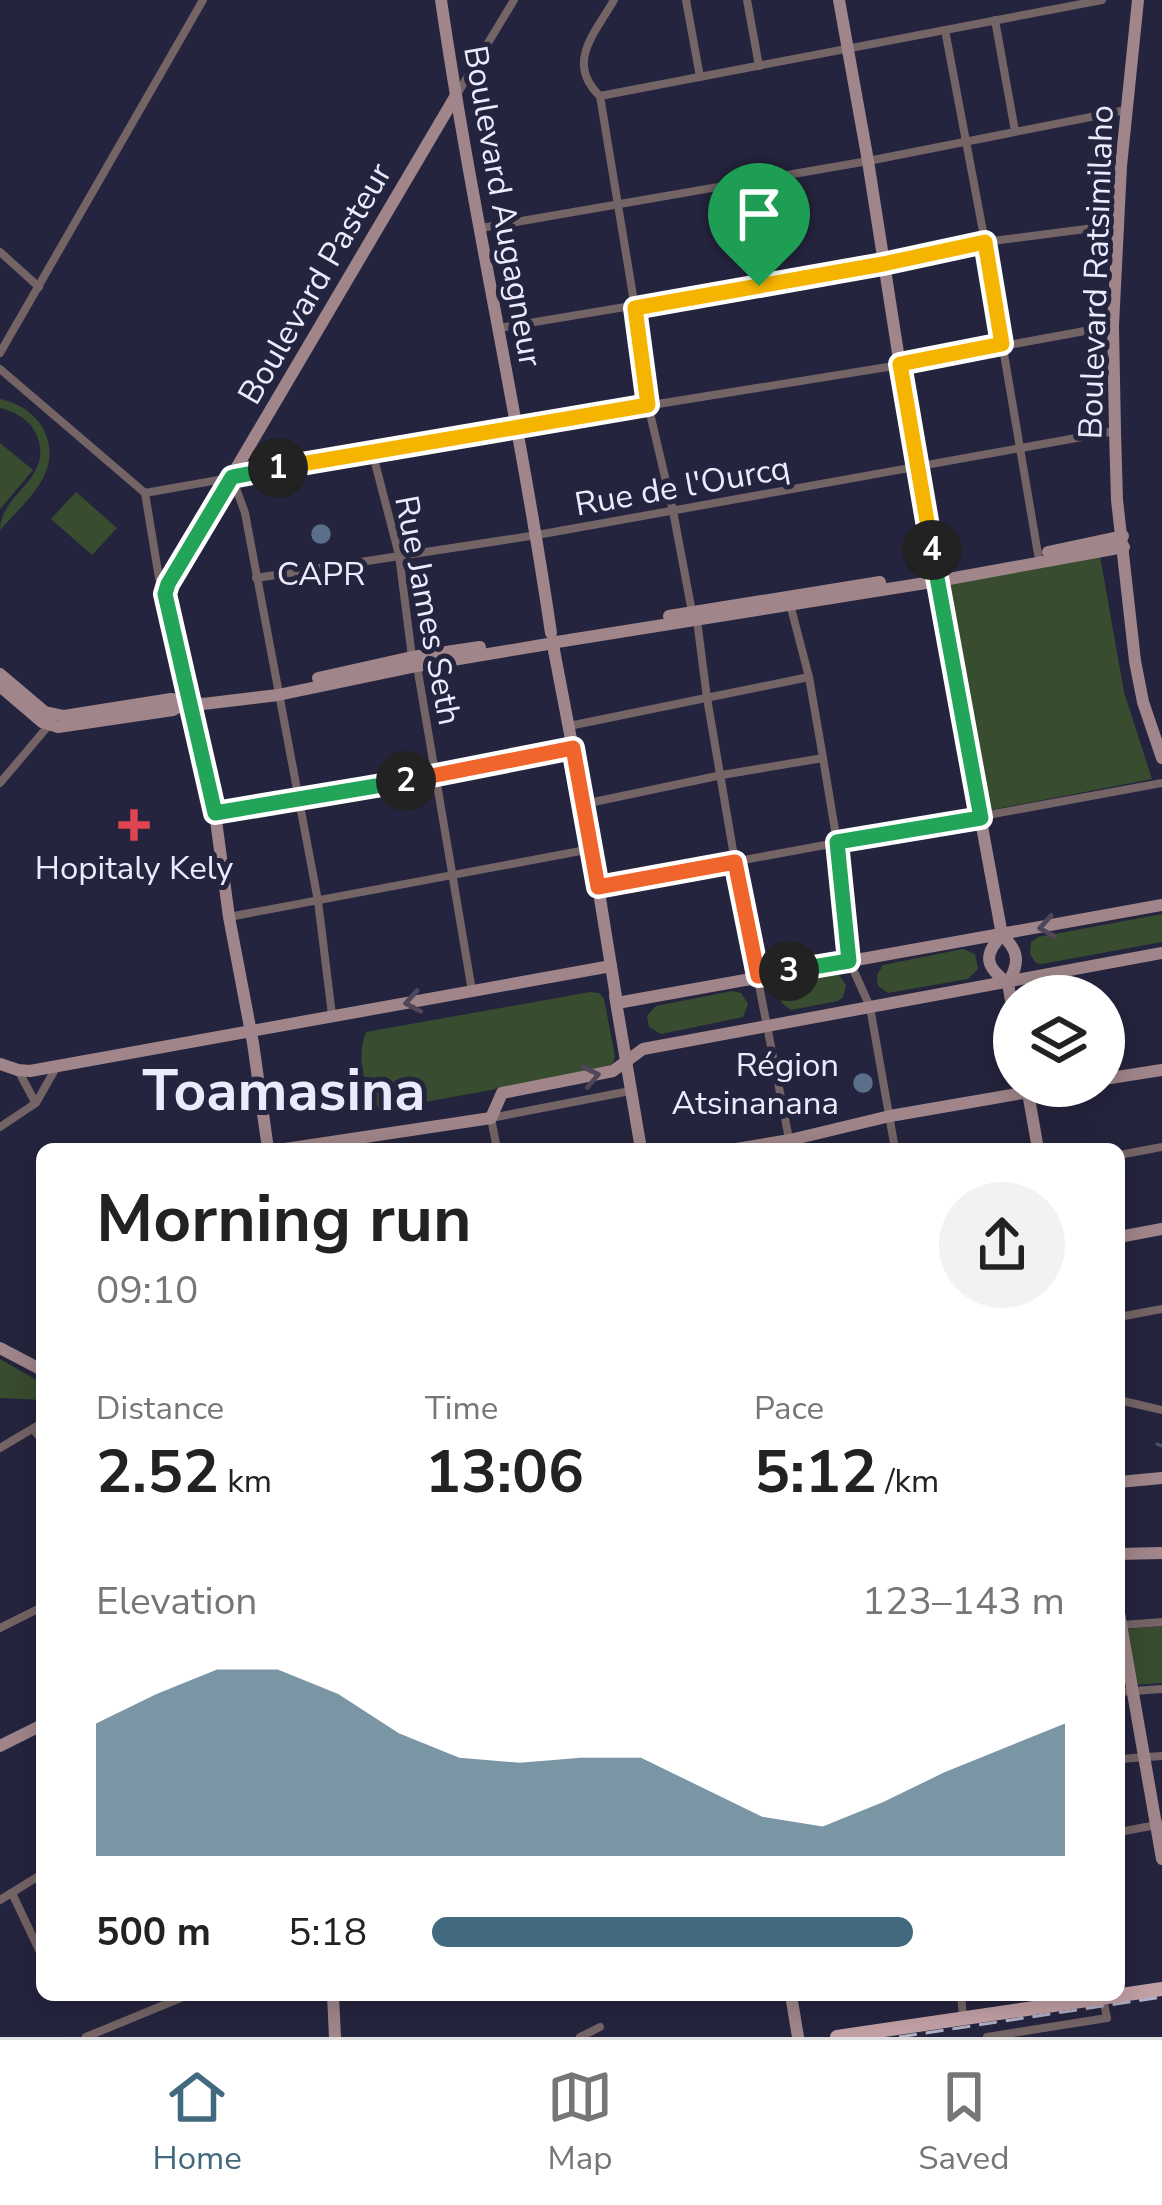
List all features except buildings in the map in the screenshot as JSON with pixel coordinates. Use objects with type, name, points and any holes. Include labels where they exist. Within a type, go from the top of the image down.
[{"type":"main road","points":[[1125,1995],[1162,1989]]},
{"type":"main road","points":[[837,2037],[1044,2001]]},
{"type":"street","points":[[0,353],[203,0]]},
{"type":"street","name":"Boulevard Augagneur","points":[[441,0],[640,1143]]},
{"type":"street","name":"Boulevard Pasteur","points":[[165,594],[514,0]]},
{"type":"street","points":[[614,0],[583,54],[585,74],[600,96],[648,405],[694,616],[790,1143]]},
{"type":"street","points":[[686,0],[700,77]]},
{"type":"street","points":[[747,0],[759,65]]},
{"type":"street","points":[[839,0],[916,468],[1002,935],[1018,956],[1013,975]]},
{"type":"street","points":[[600,96],[1102,0]]},
{"type":"street","name":"Boulevard Ratsimilaho","points":[[1138,0],[1113,326],[1117,500],[1135,662],[1162,758]]},
{"type":"street","points":[[995,20],[1015,131]]},
{"type":"street","points":[[945,30],[1038,554]]},
{"type":"street","points":[[482,227],[868,161],[1126,110]]},
{"type":"street","points":[[498,328],[635,308],[985,242],[1120,224]]},
{"type":"street","points":[[0,252],[39,287]]},
{"type":"street","points":[[145,493],[1113,326]]},
{"type":"street","points":[[0,369],[145,493],[159,578],[215,813],[267,1143]]},
{"type":"street","name":"Rue de l'Ourcq","points":[[256,578],[673,512],[1115,431]]},
{"type":"street","name":"Rue James Seth","points":[[372,451],[399,555],[472,991]]},
{"type":"street","points":[[232,477],[244,513],[318,902],[333,1017]]},
{"type":"street","points":[[937,576],[1124,541]]},
{"type":"street","points":[[0,784],[51,720],[64,716],[171,700],[203,704],[415,662],[1124,541]]},
{"type":"street","points":[[790,600],[824,758],[849,961],[870,1007],[894,1143]]},
{"type":"street","points":[[0,674],[51,720]]},
{"type":"street","points":[[569,726],[809,677]]},
{"type":"street","points":[[0,686],[51,720]]},
{"type":"street","points":[[215,813],[573,748]]},
{"type":"street","points":[[584,804],[824,758]]},
{"type":"street","points":[[598,887],[1162,784]]},
{"type":"street","points":[[229,917],[592,849]]},
{"type":"street","points":[[616,999],[1162,905]]},
{"type":"street","points":[[997,975],[989,961],[990,948],[1002,935]]},
{"type":"street","points":[[1049,975],[1162,953]]},
{"type":"street","points":[[0,1064],[18,1070],[58,1064],[610,966]]},
{"type":"street","points":[[496,1143],[491,1118],[502,1094],[613,1071],[643,1049],[993,986]]},
{"type":"street","points":[[0,1127],[36,1103],[58,1064]]},
{"type":"street","points":[[18,1070],[36,1103]]},
{"type":"street","points":[[1125,1076],[1162,1070]]},
{"type":"street","points":[[325,1143],[630,1091]]},
{"type":"street","points":[[797,1143],[890,1116],[993,1096]]},
{"type":"street","points":[[1030,1107],[1036,1143]]},
{"type":"street","points":[[1125,1154],[1162,1147]]},
{"type":"street","points":[[1125,1236],[1162,1229]]},
{"type":"street","points":[[1125,1316],[1162,1309]]},
{"type":"street","points":[[0,1348],[36,1367]]},
{"type":"street","points":[[1125,1401],[1162,1410]]},
{"type":"street","points":[[0,1448],[36,1427]]},
{"type":"street","points":[[1125,1481],[1162,1478]]},
{"type":"street","points":[[1125,1554],[1162,1552]]},
{"type":"street","points":[[0,1628],[36,1609]]},
{"type":"street","points":[[1125,1621],[1162,1622]]},
{"type":"street","points":[[1162,1689],[1126,1691],[1159,1824],[1162,1859]]},
{"type":"street","points":[[0,1746],[36,1727]]},
{"type":"street","points":[[1125,1758],[1162,1756]]},
{"type":"street","points":[[1125,1831],[1159,1824]]},
{"type":"street","points":[[0,1900],[36,1878]]},
{"type":"street","points":[[12,1892],[36,1944]]},
{"type":"street","points":[[86,2037],[173,2001]]},
{"type":"street","points":[[333,2001],[335,2037]]},
{"type":"street","points":[[792,2001],[798,2037]]},
{"type":"street","points":[[962,2001],[963,2018]]},
{"type":"street","points":[[987,2037],[1107,2018],[1103,2001]]},
{"type":"street","points":[[580,2037],[600,2027]]},
{"type":"green space","points":[[0,399],[35,418],[50,451],[39,485],[0,530],[8,506],[33,475],[40,451],[31,425],[0,408]]},
{"type":"green space","points":[[0,443],[33,470],[0,509]]},
{"type":"green space","points":[[76,492],[117,528],[92,555],[51,519]]},
{"type":"green space","points":[[1100,556],[1124,692],[1152,779],[986,811],[948,582]]},
{"type":"green space","points":[[1162,914],[1162,942],[1042,964],[1030,954],[1031,942],[1038,937]]},
{"type":"green space","points":[[963,949],[975,954],[978,969],[968,979],[888,993],[878,986],[883,965]]},
{"type":"green space","points":[[833,974],[846,985],[838,1001],[791,1010],[782,1003],[780,993],[786,983]]},
{"type":"green space","points":[[590,992],[604,999],[615,1056],[606,1069],[381,1110],[370,1094],[362,1062],[366,1032]]},
{"type":"green space","points":[[741,993],[748,1004],[743,1017],[661,1034],[649,1027],[647,1016],[656,1006]]},
{"type":"green space","points":[[0,1359],[36,1380],[36,1400],[0,1398]]},
{"type":"green space","points":[[1162,1626],[1162,1683],[1125,1686],[1125,1629]]},
{"type":"waterway","points":[[1157,1444],[1162,1446]]},
{"type":"railway","points":[[899,2037],[1162,1997]]},
{"type":"place","name":"CAPR","points":[[321,534]]},
{"type":"place","name":"Hopitaly Kely","points":[[134,825]]},
{"type":"place","name":"Région Atsinanana","points":[[863,1083]]},
{"type":"district","name":"Toamasina","points":[[284,1090]]},
{"type":"route","points":[[985,242],[1002,344],[900,364],[981,818],[837,842],[849,961],[758,976],[735,862],[598,887],[573,748],[215,813],[165,594],[232,477],[648,405],[635,308],[759,286],[985,242]]}]
